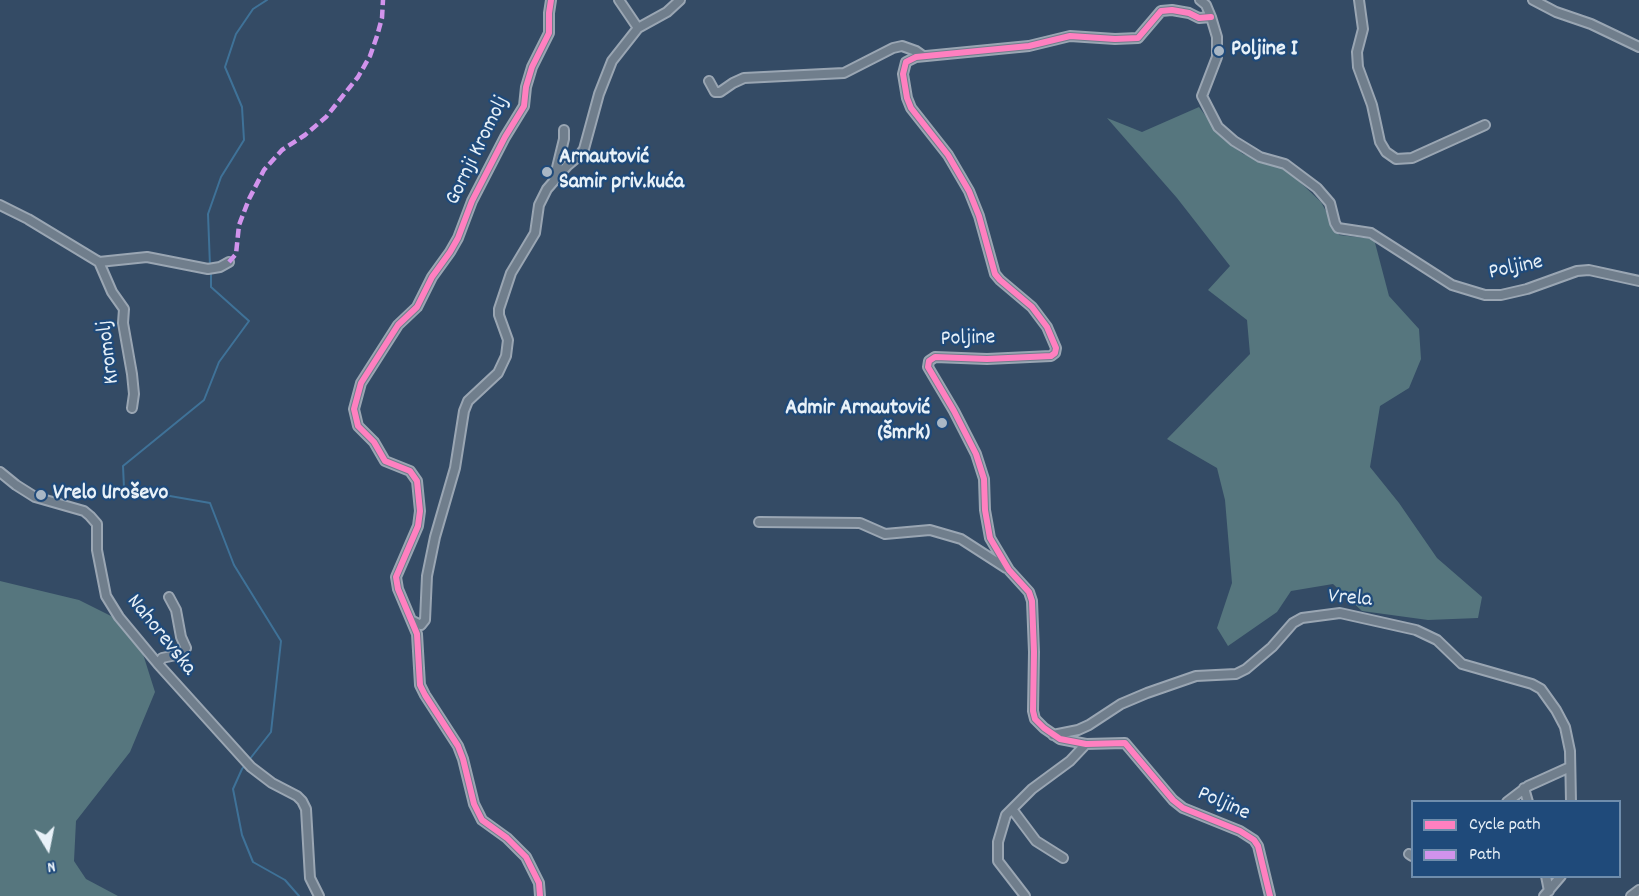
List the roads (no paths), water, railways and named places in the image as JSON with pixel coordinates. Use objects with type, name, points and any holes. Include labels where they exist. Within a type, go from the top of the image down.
[{"type":"street","name":"Gornji Kromolj","points":[[540,896],[539,883],[526,857],[507,838],[482,820],[474,804],[458,746],[420,685],[418,645],[413,621],[398,589],[396,577],[418,526],[420,511],[417,481],[410,471],[385,461],[374,442],[358,426],[354,409],[361,383],[398,325],[417,307],[432,277],[454,245],[472,201],[524,106],[526,87],[532,67],[549,33],[551,0]]},
{"type":"street","points":[[619,0],[638,28]]},
{"type":"street","points":[[413,621],[421,625],[425,620],[427,576],[435,537],[455,468],[464,411],[468,401],[502,367],[509,348],[499,315],[504,291],[511,273],[534,233],[539,205],[553,181],[584,149],[599,94],[612,61],[638,28],[667,12],[680,0]]},
{"type":"street","name":"Poljine","points":[[1200,0],[1206,5],[1217,37],[1217,57],[1202,96],[1218,127],[1234,141],[1260,157],[1285,164],[1317,188],[1330,203],[1338,228],[1371,233],[1452,285],[1485,295],[1501,295],[1527,289],[1577,271],[1589,270],[1639,281]]},
{"type":"street","points":[[1359,0],[1363,29],[1357,52],[1358,67],[1372,105],[1380,142],[1386,152],[1396,159],[1412,158],[1485,125]]},
{"type":"street","points":[[1533,0],[1556,12],[1591,24],[1639,46]]},
{"type":"street","points":[[709,81],[716,92],[720,92],[744,78],[844,73],[893,48],[902,46],[923,56],[1029,46],[1070,36],[1138,38],[1161,11],[1172,10],[1200,18],[1211,17]]},
{"type":"street","name":"Poljine","points":[[923,56],[906,62],[903,74],[911,108],[948,155],[969,191],[979,216],[995,274],[1032,307],[1047,327],[1056,348],[1055,353],[1051,356],[987,359],[934,357],[929,361],[928,367],[976,454],[984,479],[990,538],[1010,570],[1029,591],[1032,601],[1035,719],[1060,739],[1086,744],[1125,743],[1173,800],[1183,808],[1240,831],[1254,840],[1258,846],[1270,896]]},
{"type":"street","points":[[553,181],[564,139],[564,130]]},
{"type":"street","points":[[0,205],[28,219],[99,262],[147,257],[211,268],[229,262]]},
{"type":"street","name":"Kromolj","points":[[99,262],[112,292],[124,309],[123,322],[134,394],[132,408]]},
{"type":"street","name":"Nahorevska","points":[[0,472],[15,485],[35,497],[84,511],[97,524],[97,550],[106,596],[119,617],[244,760],[272,783],[297,796],[306,809],[310,878],[319,896]]},
{"type":"street","points":[[759,522],[860,523],[885,534],[930,530],[961,539],[1010,570]]},
{"type":"street","points":[[158,664],[162,658],[181,654],[186,648],[181,637],[177,610],[169,597]]},
{"type":"street","name":"Vrela","points":[[1053,735],[1078,730],[1121,704],[1196,676],[1236,674],[1246,669],[1272,647],[1293,623],[1302,618],[1340,613],[1416,630],[1437,640],[1462,664],[1532,684],[1541,689],[1565,727],[1570,751],[1571,800]]},
{"type":"street","points":[[1025,896],[1004,870],[997,854],[1006,815],[1032,789],[1070,761],[1086,744]]},
{"type":"street","points":[[1508,800],[1524,788],[1570,767]]},
{"type":"street","points":[[1524,788],[1528,800]]},
{"type":"street","points":[[1012,809],[1036,841],[1063,858]]},
{"type":"street","points":[[1545,878],[1547,893]]},
{"type":"street","points":[[1547,893],[1559,878]]},
{"type":"street","points":[[1631,896],[1639,890]]},
{"type":"waterway","points":[[210,266],[208,214],[221,177],[244,140],[242,107],[225,67],[236,34],[253,9],[267,0]]},
{"type":"waterway","points":[[211,271],[211,287],[249,321],[219,362],[204,400],[123,466],[124,488],[210,503],[234,565],[281,641],[271,732],[242,769],[233,789],[242,835],[253,862],[285,880],[299,896]]},
{"type":"place","name":"Poljine I","points":[[1219,51]]},
{"type":"place","name":"Arnautović Samir priv.kuća","points":[[547,172]]},
{"type":"place","name":"Admir Arnautović (Šmrk)","points":[[942,423]]},
{"type":"place","name":"Vrelo Uroševo","points":[[41,495]]}]
